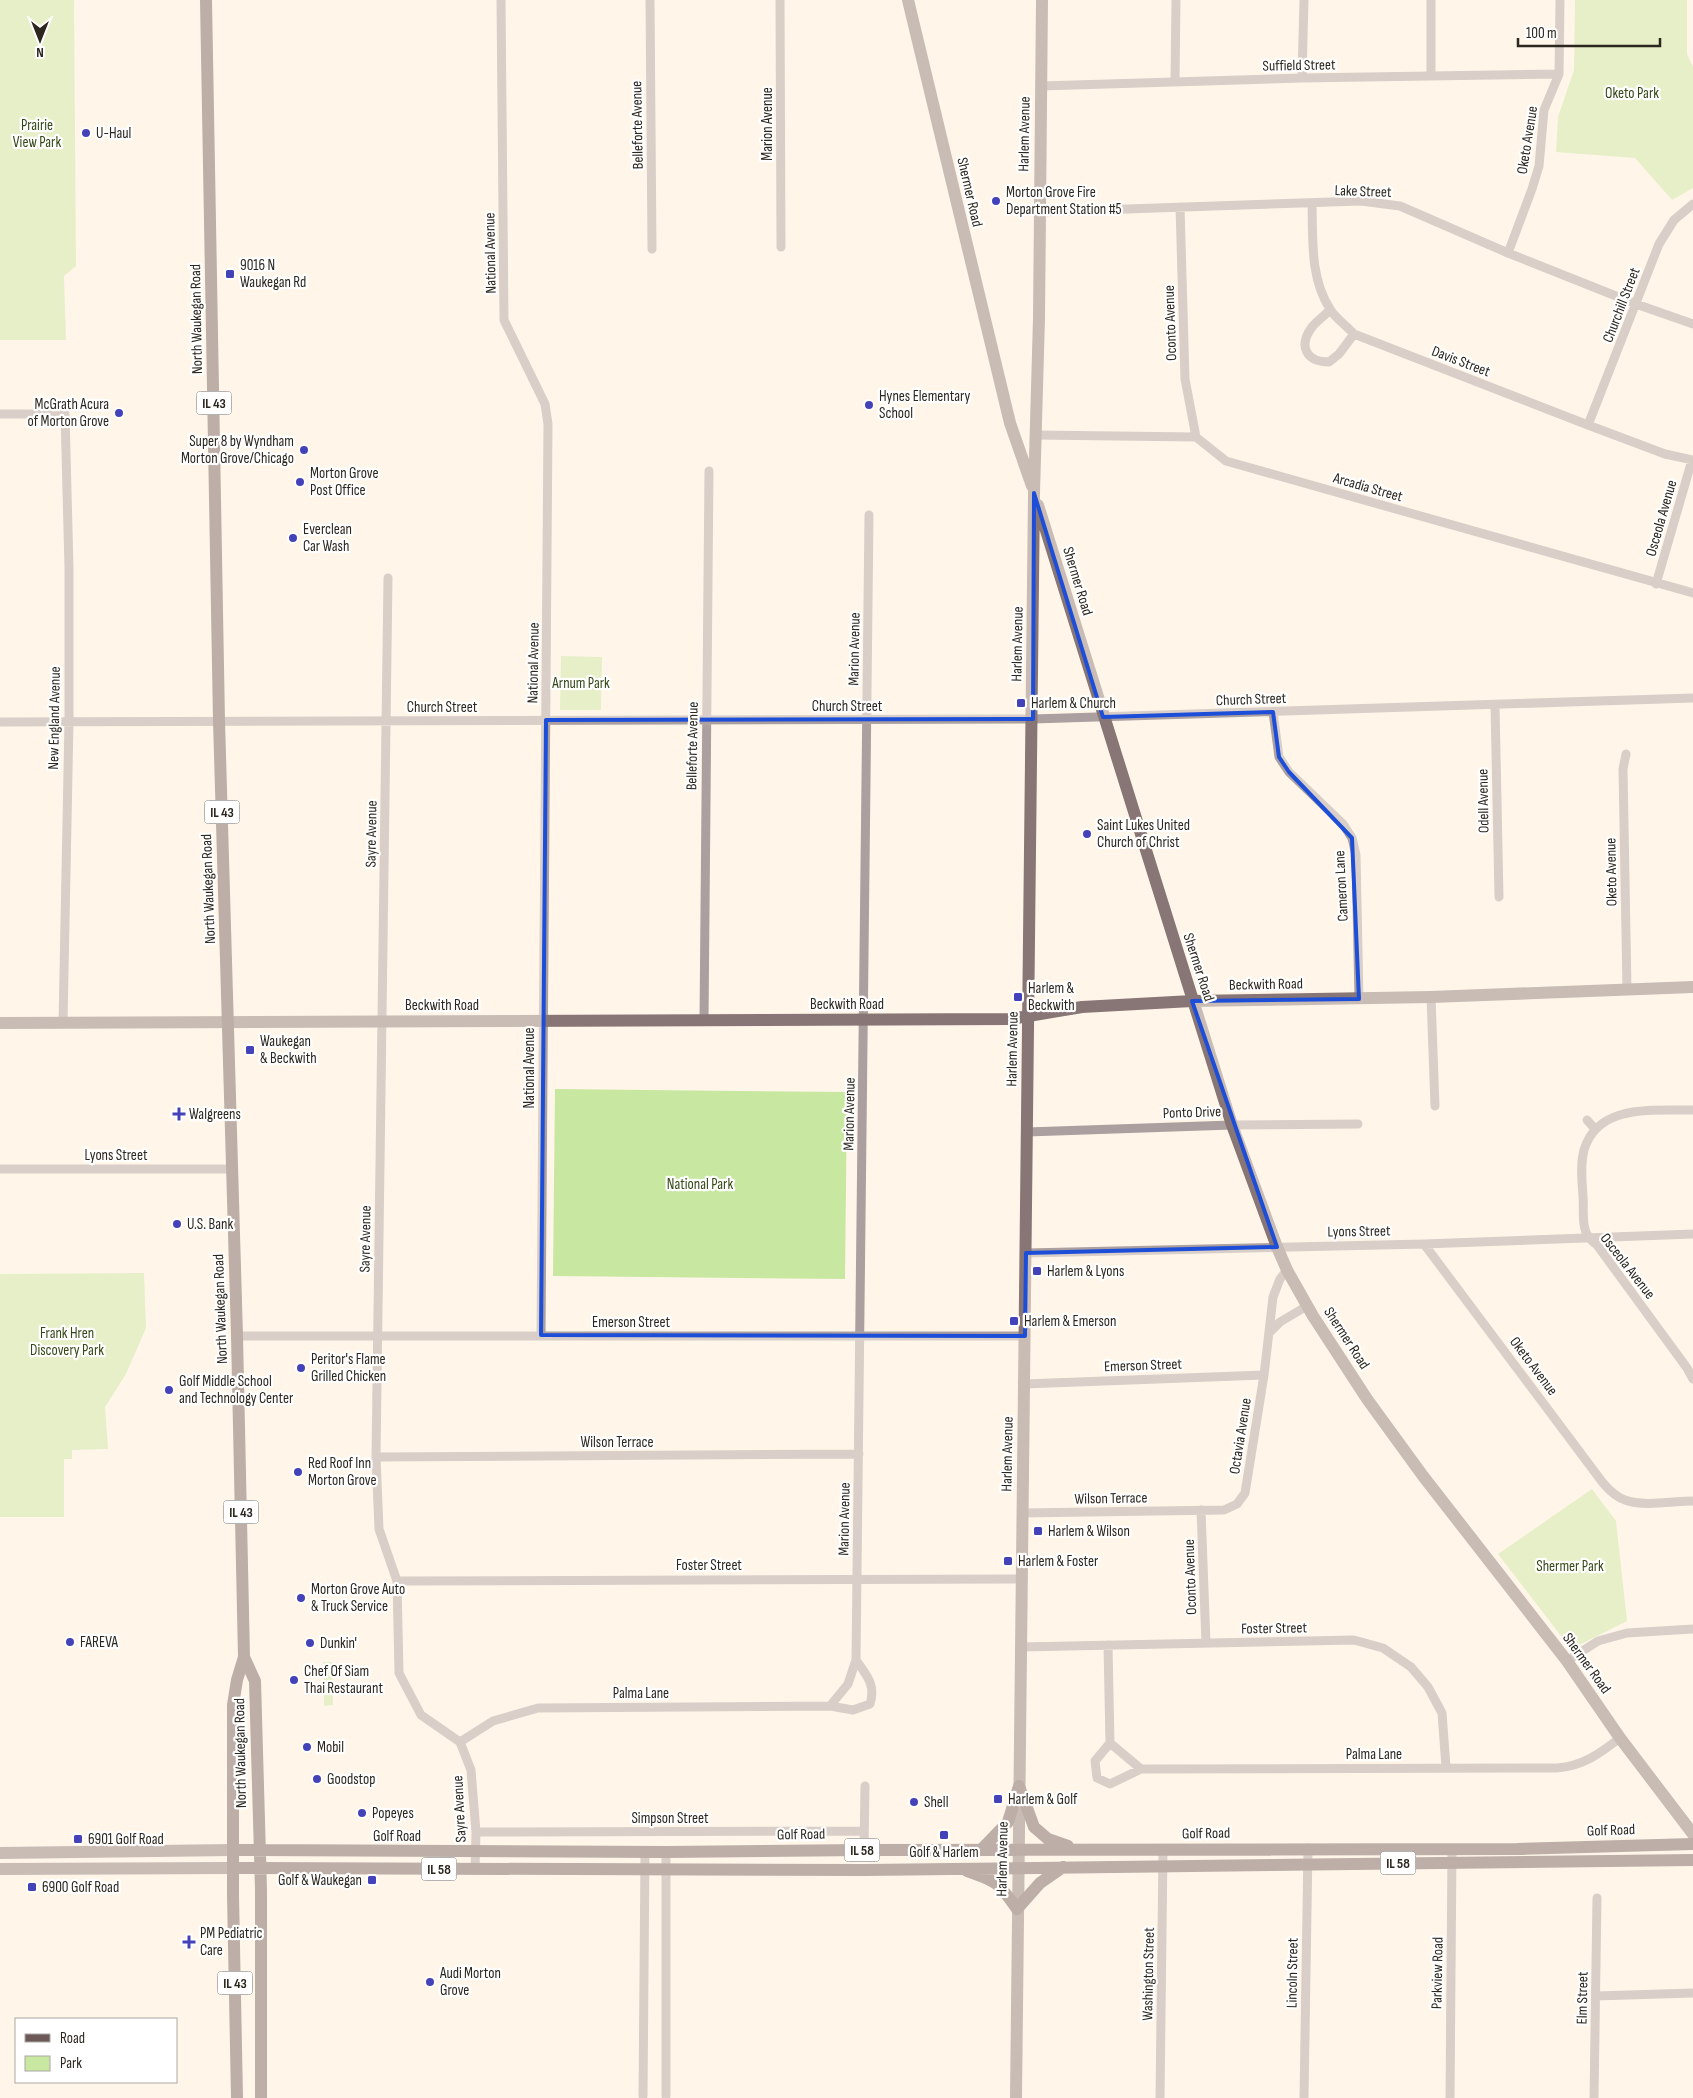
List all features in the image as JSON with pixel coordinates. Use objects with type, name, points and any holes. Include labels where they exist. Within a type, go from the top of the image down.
[{"type":"main road","name":"North Waukegan Road","points":[[206,0],[219,721],[237,1336],[244,1657],[237,1680],[233,1705],[233,1850]]},
{"type":"main road","name":"Shermer Road","points":[[908,0],[1010,423],[1034,493],[1232,1125],[1276,1247],[1307,1306],[1367,1399],[1423,1476],[1567,1661],[1620,1738],[1693,1834]]},
{"type":"main road","name":"Harlem Avenue","points":[[1016,2098],[1033,719],[1034,493],[1042,0]]},
{"type":"main road","name":"Beckwith Road","points":[[0,1023],[1011,1019],[1082,1007],[1192,1001],[1430,998],[1693,987]]},
{"type":"main road","name":"North Waukegan Road","points":[[244,1657],[255,1681],[260,1850]]},
{"type":"main road","points":[[981,1850],[1008,1822],[1019,1786]]},
{"type":"main road","points":[[1019,1786],[1034,1827],[1048,1840],[1080,1850]]},
{"type":"main road","name":"Golf Road","points":[[0,1853],[233,1850],[666,1852],[1308,1848],[1452,1849],[1693,1844]]},
{"type":"main road","name":"IL 43","points":[[233,1850],[238,2098]]},
{"type":"main road","name":"IL 43","points":[[260,1850],[261,2098]]},
{"type":"main road","name":"Golf Road","points":[[0,1869],[666,1870],[1693,1860]]},
{"type":"main road","points":[[957,1868],[993,1880],[1004,1890],[1017,1909],[1040,1882],[1062,1867]]},
{"type":"street","name":"National Avenue","points":[[501,0],[504,320],[545,404],[548,424],[541,1335]]},
{"type":"street","name":"Belleforte Avenue","points":[[650,0],[652,249]]},
{"type":"street","name":"Marion Avenue","points":[[780,0],[781,247]]},
{"type":"street","points":[[1175,82],[1176,0]]},
{"type":"street","points":[[1302,78],[1304,0]]},
{"type":"street","points":[[1431,0],[1431,76]]},
{"type":"street","name":"Oketo Avenue","points":[[1508,253],[1539,166],[1544,110],[1559,74],[1560,0]]},
{"type":"street","name":"Suffield Street","points":[[1041,86],[1302,78],[1559,74]]},
{"type":"street","name":"Lake Street","points":[[1040,212],[1360,202],[1400,206],[1508,253],[1636,304],[1693,324]]},
{"type":"street","name":"Davis Street","points":[[1312,204],[1314,264],[1318,283],[1330,310],[1354,334],[1665,454],[1693,460]]},
{"type":"street","name":"Churchill Street","points":[[1588,425],[1665,231],[1674,220],[1693,204]]},
{"type":"street","name":"Oconto Avenue","points":[[1180,207],[1185,379],[1196,437]]},
{"type":"street","points":[[1330,310],[1313,326],[1307,336],[1306,348],[1310,358],[1318,362],[1329,362],[1339,354],[1354,334]]},
{"type":"street","name":"New England Avenue","points":[[0,414],[65,414],[69,568],[69,722],[63,1023]]},
{"type":"street","points":[[1036,435],[1196,437]]},
{"type":"street","name":"Arcadia Street","points":[[1196,437],[1226,461],[1693,593]]},
{"type":"street","name":"Osceola Avenue","points":[[1656,584],[1693,460]]},
{"type":"street","name":"Belleforte Avenue","points":[[704,1020],[709,471]]},
{"type":"street","name":"Marion Avenue","points":[[830,1706],[848,1684],[856,1660],[869,515]]},
{"type":"street","name":"Sayre Avenue","points":[[388,578],[376,1457],[379,1529],[397,1581],[399,1673],[421,1714],[460,1742],[471,1770],[476,1832],[476,1870]]},
{"type":"street","name":"Church Street","points":[[0,722],[1033,719],[1693,698]]},
{"type":"street","name":"Odell Avenue","points":[[1495,705],[1499,897]]},
{"type":"street","name":"Cameron Lane","points":[[1273,712],[1279,756],[1289,772],[1343,824],[1352,838],[1356,855],[1359,999]]},
{"type":"street","name":"Oketo Avenue","points":[[1626,754],[1623,769],[1627,990]]},
{"type":"street","points":[[1430,998],[1434,1106]]},
{"type":"street","points":[[1587,1120],[1595,1129],[1605,1120],[1628,1112],[1693,1110]]},
{"type":"street","name":"Ponto Drive","points":[[1027,1132],[1232,1125],[1358,1124]]},
{"type":"street","name":"Osceola Avenue","points":[[1595,1129],[1584,1152],[1582,1169],[1584,1222],[1588,1237],[1597,1245],[1690,1368],[1693,1380]]},
{"type":"street","name":"Lyons Street","points":[[0,1169],[232,1169]]},
{"type":"street","name":"Lyons Street","points":[[1026,1253],[1424,1244],[1693,1234]]},
{"type":"street","name":"Oketo Avenue","points":[[1424,1244],[1613,1494],[1625,1500],[1640,1502],[1693,1501]]},
{"type":"street","name":"Octavia Avenue","points":[[1201,1510],[1224,1510],[1237,1504],[1245,1494],[1264,1375],[1273,1297],[1280,1279],[1287,1270]]},
{"type":"street","points":[[1269,1333],[1280,1322],[1307,1306]]},
{"type":"street","name":"Emerson Street","points":[[237,1336],[1025,1336]]},
{"type":"street","name":"Emerson Street","points":[[1024,1384],[1264,1375]]},
{"type":"street","name":"Wilson Terrace","points":[[376,1457],[859,1454]]},
{"type":"street","name":"Oconto Avenue","points":[[1201,1510],[1206,1643]]},
{"type":"street","name":"Wilson Terrace","points":[[1022,1513],[1201,1510]]},
{"type":"street","name":"Foster Street","points":[[397,1581],[857,1578],[1022,1579]]},
{"type":"street","points":[[1567,1661],[1598,1641],[1627,1633],[1693,1629]]},
{"type":"street","name":"Foster Street","points":[[1021,1648],[1354,1640],[1383,1648],[1411,1667],[1428,1687],[1442,1713],[1446,1767]]},
{"type":"street","points":[[1108,1645],[1110,1743],[1095,1761],[1097,1778],[1110,1784],[1141,1769],[1110,1743]]},
{"type":"street","name":"Palma Lane","points":[[460,1742],[493,1721],[538,1708],[830,1706],[853,1710],[870,1704],[874,1692],[868,1677],[856,1660]]},
{"type":"street","name":"Palma Lane","points":[[1141,1769],[1571,1767],[1585,1762],[1620,1738]]},
{"type":"street","points":[[864,1850],[865,1786]]},
{"type":"street","name":"Simpson Street","points":[[476,1832],[864,1831]]},
{"type":"street","name":"Lincoln Street","points":[[1304,2098],[1308,1848]]},
{"type":"street","name":"Parkview Road","points":[[1450,2098],[1452,1849]]},
{"type":"street","name":"Washington Street","points":[[1160,2098],[1163,1850]]},
{"type":"street","points":[[643,2096],[645,1852]]},
{"type":"street","points":[[666,1852],[666,2096]]},
{"type":"street","name":"Elm Street","points":[[1594,2098],[1597,1898]]},
{"type":"street","points":[[1596,1996],[1693,1993]]},
{"type":"highlighted area","points":[[1034,493],[1103,717],[1273,712],[1279,757],[1289,772],[1352,838],[1359,999],[1192,1001],[1277,1247],[1026,1253],[1025,1336],[541,1335],[546,720],[1033,719]]},
{"type":"green space","name":"Prairie View Park","points":[[0,0],[74,0],[76,266],[64,276],[66,340],[0,340]]},
{"type":"green space","name":"Oketo Park","points":[[1575,0],[1687,0],[1687,54],[1693,67],[1693,188],[1672,200],[1635,158],[1556,152],[1558,117],[1574,70]]},
{"type":"green space","name":"Arnum Park","points":[[561,656],[602,657],[601,710],[560,710]]},
{"type":"green space","name":"National Park","points":[[555,1089],[847,1092],[845,1279],[553,1276]]},
{"type":"green space","name":"Frank Hren Discovery Park","points":[[144,1273],[146,1328],[126,1374],[105,1407],[108,1449],[72,1450],[72,1459],[64,1459],[64,1517],[0,1517],[0,1274]]},
{"type":"green space","name":"Shermer Park","points":[[1592,1489],[1616,1521],[1627,1621],[1571,1649],[1498,1554]]},
{"type":"green space","points":[[323,1662],[332,1662],[333,1705],[324,1706]]},
{"type":"place","name":"U-Haul","points":[[86,133]]},
{"type":"place","name":"Morton Grove Fire Department Station #5","points":[[996,201]]},
{"type":"place","name":"9016 N Waukegan Rd","points":[[230,274]]},
{"type":"place","name":"Hynes Elementary School","points":[[869,405]]},
{"type":"place","name":"McGrath Acura of Morton Grove","points":[[119,413]]},
{"type":"place","name":"Super 8 by Wyndham Morton Grove/Chicago","points":[[304,450]]},
{"type":"place","name":"Morton Grove Post Office","points":[[300,482]]},
{"type":"place","name":"Everclean Car Wash","points":[[293,538]]},
{"type":"place","name":"Harlem & Church","points":[[1021,703]]},
{"type":"place","name":"Saint Lukes United Church of Christ","points":[[1087,834]]},
{"type":"place","name":"Harlem & Beckwith","points":[[1018,997]]},
{"type":"place","name":"Waukegan & Beckwith","points":[[250,1050]]},
{"type":"place","name":"Walgreens","points":[[179,1114]]},
{"type":"place","name":"U.S. Bank","points":[[177,1224]]},
{"type":"place","name":"Harlem & Lyons","points":[[1037,1271]]},
{"type":"place","name":"Harlem & Emerson","points":[[1014,1321]]},
{"type":"place","name":"Peritor's Flame Grilled Chicken","points":[[301,1368]]},
{"type":"place","name":"Golf Middle School and Technology Center","points":[[169,1390]]},
{"type":"place","name":"Red Roof Inn Morton Grove","points":[[298,1472]]},
{"type":"place","name":"Harlem & Wilson","points":[[1038,1531]]},
{"type":"place","name":"Harlem & Foster","points":[[1008,1561]]},
{"type":"place","name":"Morton Grove Auto & Truck Service","points":[[301,1598]]},
{"type":"place","name":"FAREVA","points":[[70,1642]]},
{"type":"place","name":"Dunkin'","points":[[310,1643]]},
{"type":"place","name":"Chef Of Siam Thai Restaurant","points":[[294,1680]]},
{"type":"place","name":"Mobil","points":[[307,1747]]},
{"type":"place","name":"Goodstop","points":[[317,1779]]},
{"type":"place","name":"Harlem & Golf","points":[[998,1799]]},
{"type":"place","name":"Shell","points":[[914,1802]]},
{"type":"place","name":"Popeyes","points":[[362,1813]]},
{"type":"place","name":"Golf & Harlem","points":[[944,1835]]},
{"type":"place","name":"6901 Golf Road","points":[[78,1839]]},
{"type":"place","name":"Golf & Waukegan","points":[[372,1880]]},
{"type":"place","name":"6900 Golf Road","points":[[32,1887]]},
{"type":"place","name":"PM Pediatric Care","points":[[189,1942]]},
{"type":"place","name":"Audi Morton Grove","points":[[430,1982]]}]
